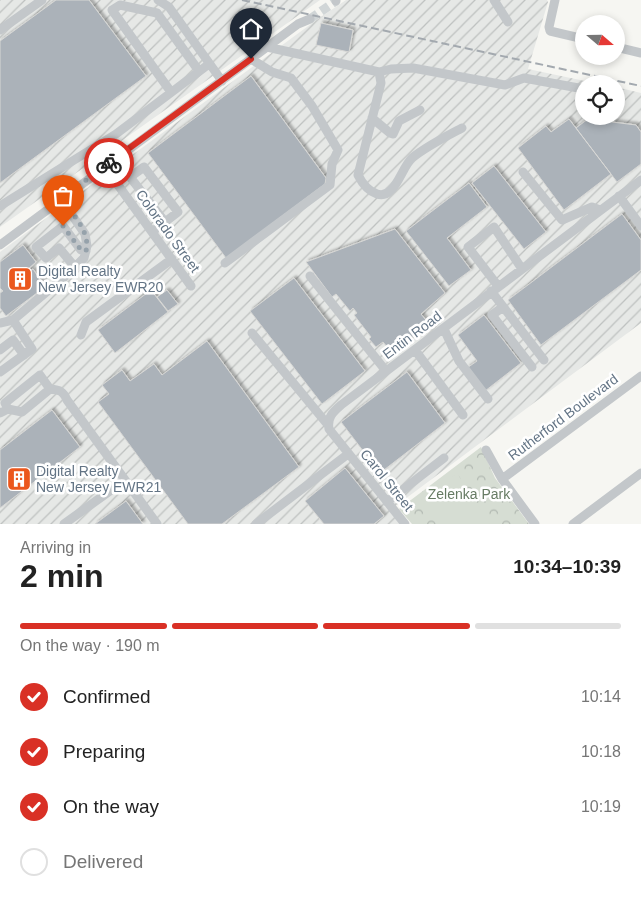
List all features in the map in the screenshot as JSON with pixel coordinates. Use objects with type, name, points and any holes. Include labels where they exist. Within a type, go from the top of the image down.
[{"type":"street","points":[[0,30],[42,0]]},
{"type":"street","points":[[158,0],[169,7],[222,81]]},
{"type":"street","points":[[494,0],[508,22]]},
{"type":"street","points":[[555,0],[550,31],[575,38]]},
{"type":"street","points":[[171,92],[112,10],[120,5],[156,13],[199,72]]},
{"type":"street","points":[[0,245],[304,20]]},
{"type":"street","points":[[267,47],[379,72],[391,69],[413,68],[505,85],[524,78],[575,86]]},
{"type":"street","points":[[625,49],[641,53]]},
{"type":"street","points":[[225,263],[330,185],[332,164],[338,150],[312,106],[291,78],[272,72],[251,59]]},
{"type":"street","points":[[0,206],[116,134],[209,64]]},
{"type":"street","points":[[379,72],[381,83],[358,175],[367,188],[381,196],[387,194],[392,190],[410,161],[426,149],[462,128]]},
{"type":"street","points":[[372,118],[392,134],[399,121],[420,110]]},
{"type":"street","name":"Colorado Street","points":[[105,167],[191,286]]},
{"type":"street","points":[[152,232],[165,222],[178,212],[144,167],[130,177],[165,222]]},
{"type":"street","points":[[523,172],[570,232]]},
{"type":"street","name":"Entin Road","points":[[328,425],[327,422],[330,416],[341,405],[570,232],[641,181]]},
{"type":"street","points":[[619,196],[641,226]]},
{"type":"street","points":[[0,322],[13,320],[84,258],[87,246],[85,234],[61,199]]},
{"type":"street","points":[[562,220],[592,207],[600,210]]},
{"type":"street","points":[[59,248],[46,258],[36,247],[63,226],[81,250],[86,251]]},
{"type":"street","points":[[522,269],[494,227],[468,246],[495,289],[503,307],[544,360]]},
{"type":"street","points":[[50,236],[75,267]]},
{"type":"street","points":[[81,335],[86,322],[172,259]]},
{"type":"street","points":[[310,276],[386,372]]},
{"type":"street","points":[[503,307],[492,315],[532,367]]},
{"type":"street","points":[[0,372],[32,349],[13,320]]},
{"type":"street","points":[[444,329],[459,361],[488,399]]},
{"type":"street","points":[[252,333],[328,425],[348,454],[256,524]]},
{"type":"street","points":[[0,350],[13,340],[24,355]]},
{"type":"street","points":[[415,350],[463,415]]},
{"type":"street","points":[[50,389],[40,376],[5,403],[4,411],[22,412],[50,389],[64,392],[67,400],[157,524]]},
{"type":"street","name":"Rutherford Boulevard","points":[[502,480],[641,376]]},
{"type":"street","points":[[486,450],[502,480],[535,524]]},
{"type":"street","name":"Carol Street","points":[[348,454],[387,502],[399,522]]},
{"type":"street","points":[[387,502],[444,458]]},
{"type":"street","points":[[573,524],[641,473]]},
{"type":"street","points":[[64,524],[124,480]]},
{"type":"shaded area","points":[[0,0],[320,0],[0,227]]},
{"type":"shaded area","points":[[346,0],[547,0],[528,69],[575,79],[575,125],[625,125],[625,89],[641,93],[641,323],[393,508],[403,524],[0,524],[0,252]]},
{"type":"green space","name":"Zelenka Park","points":[[481,447],[495,478],[529,524],[412,524],[399,509]]},
{"type":"green space","points":[[457,473],[490,524],[437,524],[421,499]]},
{"type":"building","points":[[56,0],[89,0],[146,76],[0,183],[0,41]]},
{"type":"building","points":[[321,23],[353,30],[349,52],[316,45]]},
{"type":"building","points":[[251,76],[326,178],[325,184],[226,258],[148,153]]},
{"type":"building","points":[[569,119],[611,174],[564,210],[518,148],[546,126],[551,132]]},
{"type":"building","points":[[580,125],[636,125],[641,132],[641,164],[617,182],[576,128]]},
{"type":"building","points":[[494,166],[546,232],[524,249],[472,183]]},
{"type":"building","points":[[469,183],[487,207],[447,238],[471,270],[449,286],[406,231]]},
{"type":"building","points":[[622,214],[641,240],[641,270],[541,345],[508,300]]},
{"type":"building","points":[[395,229],[445,293],[421,314],[429,324],[392,353],[383,342],[376,347],[369,339],[371,337],[354,315],[357,313],[353,308],[350,311],[336,294],[332,297],[306,262]]},
{"type":"building","name":"Digital Realty New Jersey EWR20","points":[[23,245],[36,262],[28,269],[30,271],[33,269],[45,287],[6,316],[0,308],[0,293],[3,291],[0,288],[0,262]]},
{"type":"building","points":[[294,278],[365,371],[322,404],[250,311]]},
{"type":"building","points":[[151,290],[168,312],[115,353],[98,330]]},
{"type":"building","points":[[167,290],[178,304],[168,311],[157,297]]},
{"type":"building","points":[[484,315],[521,363],[485,391],[467,368],[477,361],[458,335]]},
{"type":"building","points":[[207,341],[299,467],[222,524],[188,524],[98,402],[109,394],[102,385],[122,370],[130,381],[154,364],[162,375]]},
{"type":"building","points":[[407,372],[445,423],[380,473],[341,422]]},
{"type":"building","name":"Digital Realty New Jersey EWR21","points":[[52,410],[80,447],[0,508],[0,450]]},
{"type":"building","points":[[345,468],[384,516],[374,524],[324,524],[305,501]]},
{"type":"building","points":[[126,501],[143,524],[95,524]]},
{"type":"tunnel","points":[[310,19],[336,1]]},
{"type":"railway","points":[[242,0],[641,86]]},
{"type":"way so far","points":[[63,226],[81,250],[86,251],[85,234],[61,199],[109,163]]},
{"type":"place","name":"Digital Realty New Jersey EWR20","points":[[20,279]]},
{"type":"place","name":"Digital Realty New Jersey EWR21","points":[[19,479]]},
{"type":"route","points":[[109,163],[251,59]]}]
